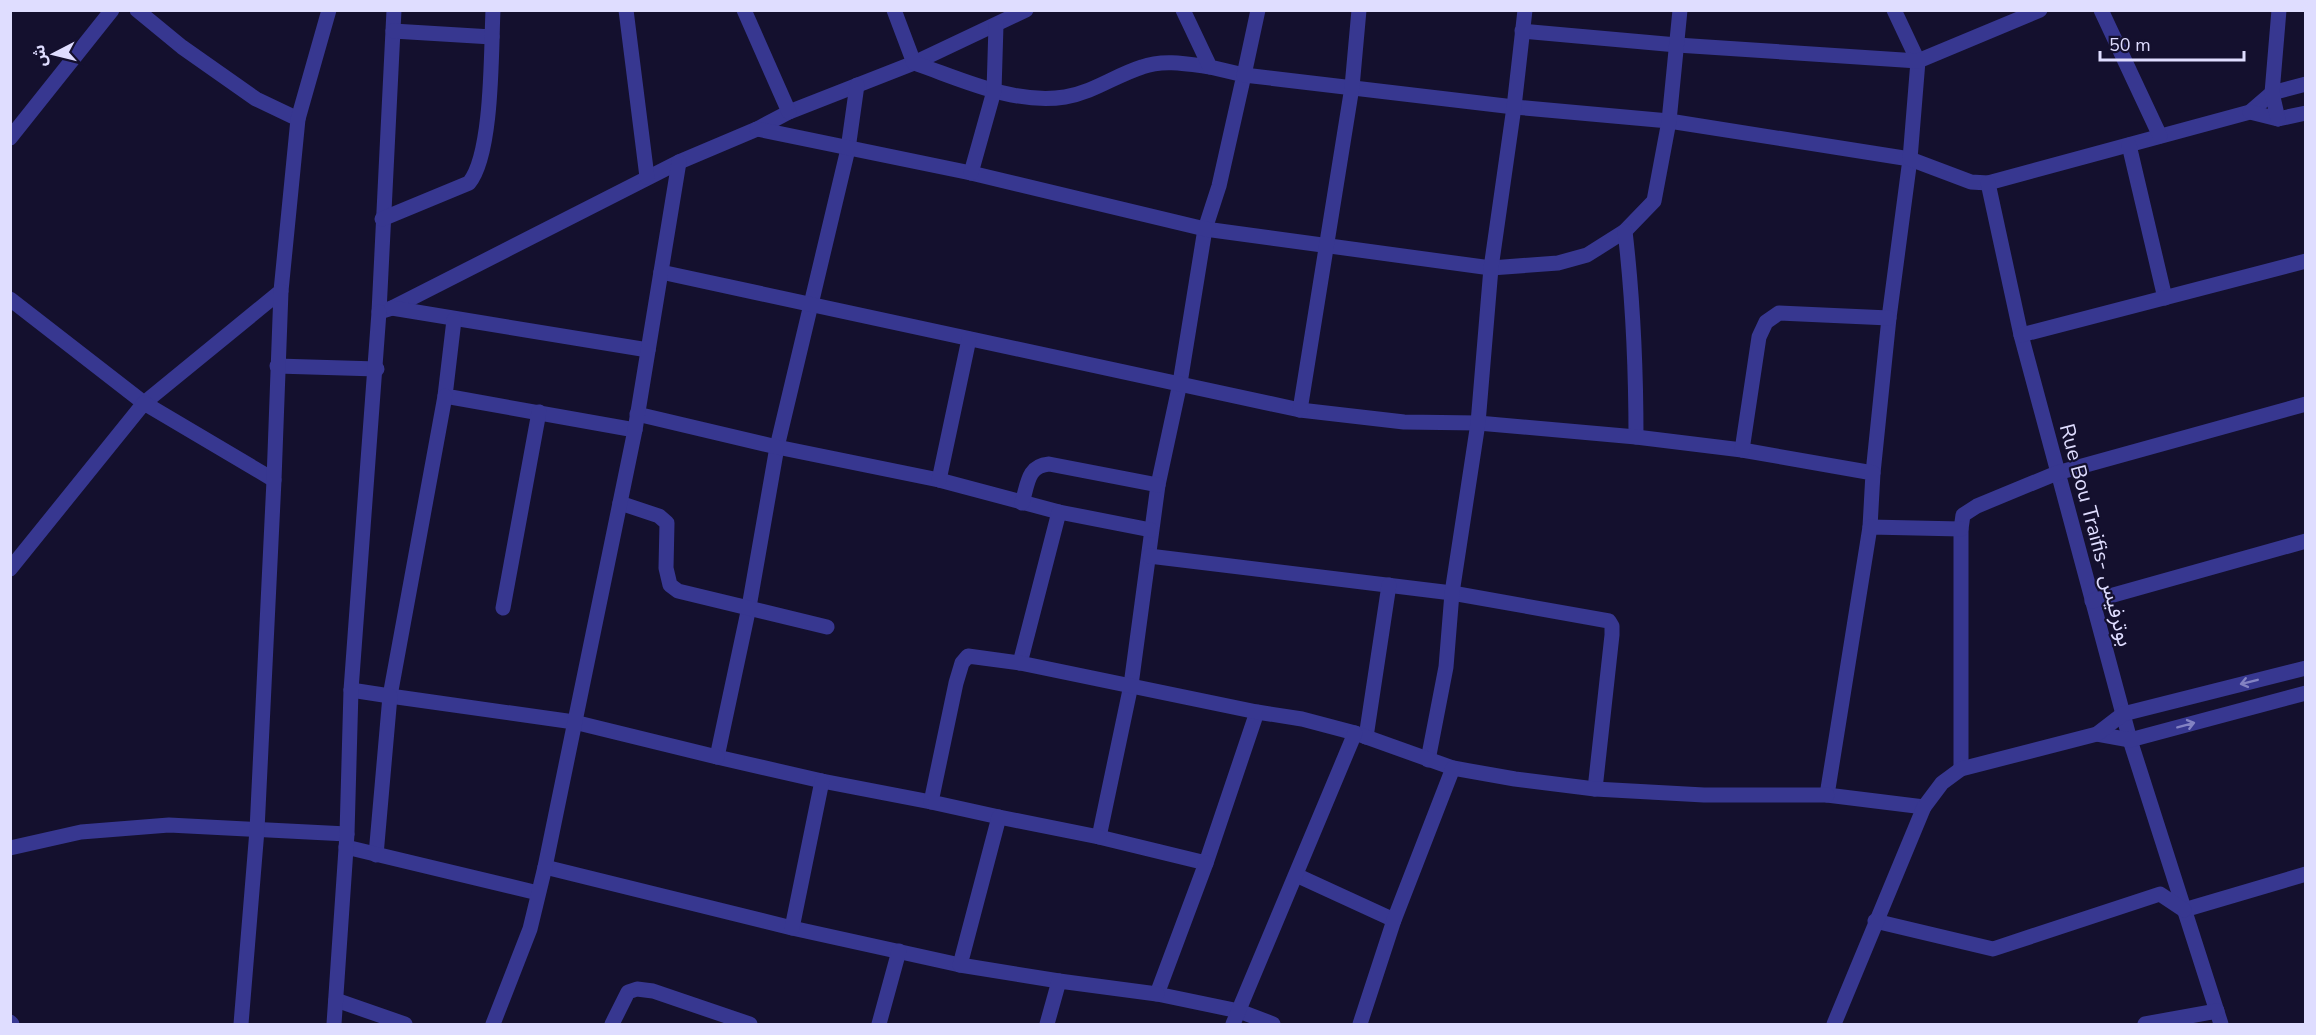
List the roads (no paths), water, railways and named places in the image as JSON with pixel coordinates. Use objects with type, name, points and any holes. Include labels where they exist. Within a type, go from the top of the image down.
[{"type":"street","points":[[10,138],[112,10]]},
{"type":"street","points":[[137,10],[182,47],[256,99],[298,119]]},
{"type":"street","points":[[242,1024],[257,830],[274,480],[280,291],[298,119],[329,10]]},
{"type":"street","points":[[334,1024],[346,840],[351,690],[376,369],[386,310],[382,219],[394,10]]},
{"type":"street","points":[[382,219],[470,183],[476,175],[484,141],[493,10]]},
{"type":"street","points":[[626,10],[647,177]]},
{"type":"street","points":[[744,10],[789,112]]},
{"type":"street","points":[[894,10],[914,63]]},
{"type":"street","points":[[386,310],[647,177],[757,129],[789,112],[914,63],[1026,10]]},
{"type":"street","points":[[1184,10],[1210,67]]},
{"type":"street","points":[[1098,837],[1131,685],[1158,485],[1180,383],[1205,229],[1220,186],[1258,10]]},
{"type":"street","points":[[1299,410],[1352,87],[1359,10]]},
{"type":"street","points":[[1428,760],[1446,667],[1452,593],[1478,423],[1491,268],[1514,108],[1525,10]]},
{"type":"street","points":[[757,129],[971,173],[1205,229],[1491,268],[1558,263],[1587,255],[1625,231],[1654,201],[1670,121],[1680,10]]},
{"type":"street","points":[[1827,795],[1870,527],[1873,473],[1889,318],[1910,159],[1918,61],[1894,10]]},
{"type":"street","points":[[1522,31],[1677,45],[1918,61],[2040,10]]},
{"type":"street","points":[[2101,10],[2160,136]]},
{"type":"street","points":[[2278,119],[2272,93],[2279,10]]},
{"type":"street","points":[[971,173],[994,91],[996,25]]},
{"type":"street","points":[[393,31],[492,37]]},
{"type":"street","points":[[914,63],[994,91],[1037,98],[1064,97],[1094,90],[1144,65],[1178,63],[1244,75],[1514,108],[1670,121],[1910,159],[1971,182],[1988,183],[2250,112],[2272,93],[2306,84]]},
{"type":"street","points":[[717,757],[749,607],[777,447],[848,149],[857,85]]},
{"type":"street","points":[[2250,112],[2278,119],[2306,113]]},
{"type":"street","points":[[2129,145],[2165,298]]},
{"type":"street","points":[[493,1024],[531,928],[545,867],[573,722],[635,430],[679,162]]},
{"type":"street","name":"Rue Bou Traifis- بوترفيس","points":[[1988,183],[2021,335],[2056,473],[2130,740],[2184,910]]},
{"type":"street","points":[[1625,231],[1635,333],[1636,437]]},
{"type":"street","points":[[2021,335],[2306,261]]},
{"type":"street","points":[[661,272],[1299,410],[1404,422],[1478,423],[1636,437],[1742,450],[1873,473]]},
{"type":"street","points":[[10,569],[144,403],[280,291]]},
{"type":"street","points":[[10,298],[144,403],[274,480]]},
{"type":"street","points":[[386,310],[648,350]]},
{"type":"street","points":[[1742,450],[1759,337],[1766,322],[1779,313],[1889,318]]},
{"type":"street","points":[[376,855],[390,696],[445,396],[454,320]]},
{"type":"street","points":[[939,480],[969,339]]},
{"type":"street","points":[[277,366],[376,369]]},
{"type":"street","points":[[445,396],[635,430]]},
{"type":"street","points":[[1961,769],[1960,529],[1963,515],[1977,506],[2056,473],[2306,404]]},
{"type":"street","points":[[503,608],[538,412]]},
{"type":"street","points":[[637,414],[777,447],[939,480],[1059,512],[1151,530]]},
{"type":"street","points":[[1022,502],[1032,472],[1038,465],[1049,464],[1158,485]]},
{"type":"street","points":[[620,503],[659,516],[667,523],[666,568],[669,585],[678,591],[827,627]]},
{"type":"street","points":[[1020,663],[1059,512]]},
{"type":"street","points":[[1870,527],[1960,529]]},
{"type":"street","points":[[2091,601],[2306,541]]},
{"type":"street","points":[[1149,556],[1452,593],[1609,621],[1612,626],[1612,635],[1595,789]]},
{"type":"street","points":[[1236,1018],[1296,875],[1361,735],[1389,585]]},
{"type":"street","points":[[931,802],[962,663],[968,656],[1020,663],[1257,712],[1302,719],[1361,735],[1453,768],[1595,789],[1704,795],[1827,795],[1924,807]]},
{"type":"street","points":[[1834,1024],[1924,807],[1942,783],[1961,769],[2097,734],[2123,714],[2306,668]]},
{"type":"street","points":[[351,690],[573,722],[822,782],[1098,837],[1206,863]]},
{"type":"street","points":[[2097,734],[2130,740],[2306,693]]},
{"type":"street","points":[[1157,994],[1206,863],[1257,712]]},
{"type":"street","points":[[1360,1024],[1394,920],[1453,768]]},
{"type":"street","points":[[792,928],[822,782]]},
{"type":"street","points":[[960,965],[999,818]]},
{"type":"street","points":[[10,848],[81,832],[158,826],[257,830],[346,840],[376,855],[538,893]]},
{"type":"street","points":[[545,867],[792,928],[960,965],[1157,994],[1236,1018],[1273,1024]]},
{"type":"street","points":[[2184,910],[2306,874]]},
{"type":"street","points":[[1296,875],[1394,920]]},
{"type":"street","points":[[1875,921],[1993,949],[2160,894],[2184,910],[2219,1018],[2145,1024]]},
{"type":"street","points":[[879,1024],[899,951]]},
{"type":"street","points":[[1047,1024],[1059,981]]},
{"type":"street","points":[[612,1024],[628,992],[637,989],[653,991],[750,1024]]},
{"type":"street","points":[[336,1000],[405,1024]]}]
